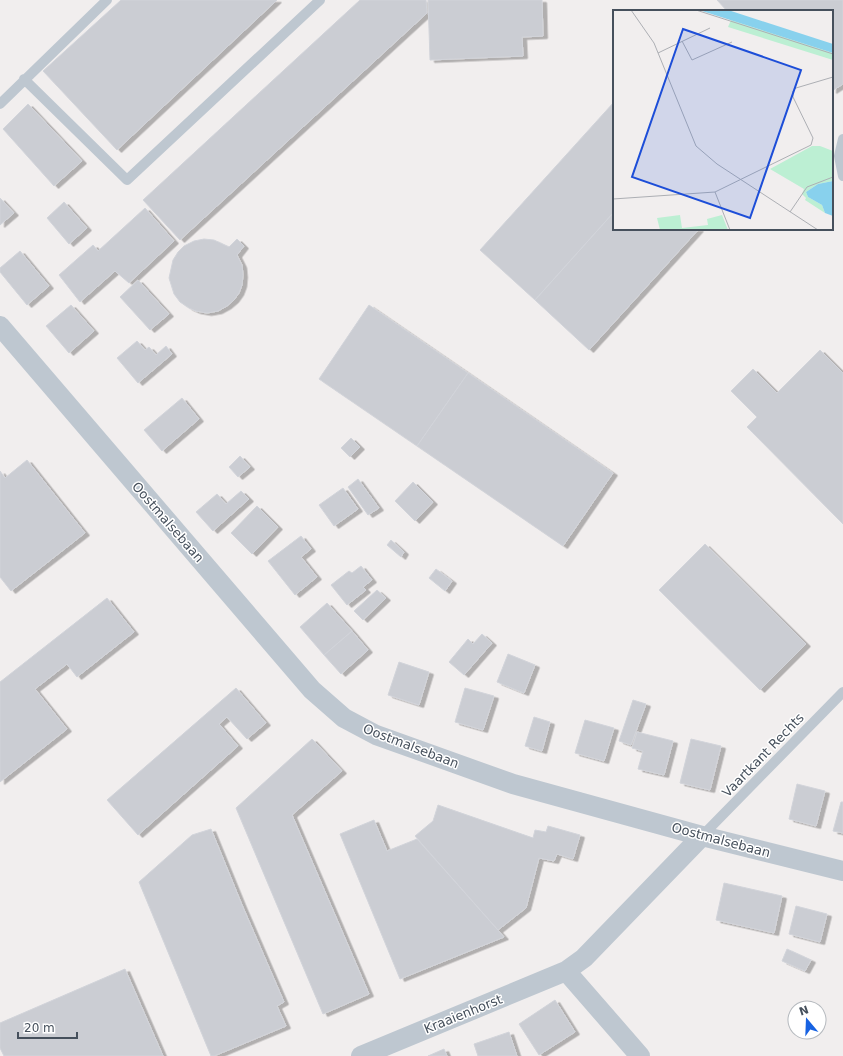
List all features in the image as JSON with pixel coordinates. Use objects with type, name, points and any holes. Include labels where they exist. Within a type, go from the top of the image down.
[{"type":"street","name":"Oostmalsebaan","points":[[0,326],[312,690],[344,718],[376,735],[513,784],[702,836],[843,871]]},
{"type":"street","name":"Kraaienhorst","points":[[361,1056],[566,971],[584,958],[702,836]]},
{"type":"street","points":[[566,971],[640,1056]]},
{"type":"lane","points":[[0,104],[106,0]]},
{"type":"lane","points":[[24,79],[127,180],[320,0]]},
{"type":"lane","points":[[843,139],[839,156],[843,176]]},
{"type":"lane","name":"Vaartkant Rechts","points":[[702,836],[843,692]]},
{"type":"building","points":[[121,0],[277,0],[117,150],[43,71]]},
{"type":"building","points":[[360,0],[426,0],[427,13],[180,240],[143,200]]},
{"type":"building","points":[[428,0],[542,0],[543,36],[522,37],[523,56],[430,60]]},
{"type":"building","points":[[717,0],[843,0],[843,84],[833,90],[833,10],[726,10]]},
{"type":"building","points":[[613,103],[613,213],[535,300],[480,250]]},
{"type":"building","points":[[28,104],[82,161],[54,186],[3,129]]},
{"type":"building","points":[[0,198],[14,213],[0,225]]},
{"type":"building","points":[[64,202],[87,228],[69,244],[47,218]]},
{"type":"building","points":[[145,208],[174,241],[129,283],[115,271],[80,302],[59,275],[93,245],[98,251]]},
{"type":"building","points":[[613,213],[613,230],[698,230],[589,350],[535,300]]},
{"type":"building","points":[[204,239],[214,240],[229,247],[237,239],[244,246],[237,255],[242,265],[243,275],[239,293],[227,306],[218,311],[207,313],[196,311],[180,302],[174,294],[169,278],[173,260],[178,252],[184,246],[194,241]]},
{"type":"building","points":[[20,251],[49,286],[27,305],[0,272],[0,268]]},
{"type":"building","points":[[138,280],[169,314],[150,330],[120,297]]},
{"type":"building","points":[[71,305],[94,331],[69,353],[46,326]]},
{"type":"building","points":[[369,305],[468,373],[417,446],[319,379]]},
{"type":"building","points":[[137,341],[145,350],[149,347],[156,355],[166,346],[172,354],[138,383],[117,358]]},
{"type":"building","points":[[820,350],[843,373],[843,524],[747,427],[757,417],[731,391],[753,369],[777,393]]},
{"type":"building","points":[[468,373],[613,473],[563,546],[417,446]]},
{"type":"building","points":[[182,398],[199,419],[162,451],[144,430]]},
{"type":"building","points":[[351,438],[360,447],[350,457],[341,448]]},
{"type":"building","points":[[240,456],[250,467],[238,477],[229,467]]},
{"type":"building","points":[[27,460],[85,533],[11,591],[0,577],[0,471],[5,478]]},
{"type":"building","points":[[358,479],[379,508],[368,515],[348,487]]},
{"type":"building","points":[[413,482],[433,502],[415,521],[395,501]]},
{"type":"building","points":[[343,488],[358,509],[334,526],[319,505]]},
{"type":"building","points":[[241,491],[249,499],[213,531],[196,512],[217,494],[226,504]]},
{"type":"building","points":[[257,506],[278,527],[252,554],[231,533]]},
{"type":"building","points":[[301,536],[311,549],[301,557],[317,577],[295,595],[268,561]]},
{"type":"building","points":[[391,540],[404,552],[401,557],[387,545]]},
{"type":"building","points":[[705,544],[806,644],[760,690],[659,590]]},
{"type":"building","points":[[361,566],[372,580],[363,587],[366,590],[347,605],[331,585],[349,571],[352,573]]},
{"type":"building","points":[[436,569],[452,581],[445,591],[429,578]]},
{"type":"building","points":[[377,590],[386,598],[363,620],[354,611]]},
{"type":"building","points":[[107,598],[134,632],[77,677],[67,664],[35,689],[67,729],[0,782],[0,682]]},
{"type":"building","points":[[327,603],[352,631],[324,655],[300,627]]},
{"type":"building","points":[[352,631],[368,650],[341,674],[324,655]]},
{"type":"building","points":[[482,634],[492,643],[464,675],[449,662],[468,639],[473,644]]},
{"type":"building","points":[[508,654],[535,665],[524,693],[497,682]]},
{"type":"building","points":[[399,662],[429,672],[419,705],[388,695]]},
{"type":"building","points":[[236,688],[266,723],[247,739],[227,717],[219,724],[238,746],[138,835],[107,800]]},
{"type":"building","points":[[465,688],[494,696],[483,730],[455,722]]},
{"type":"building","points":[[633,700],[646,704],[631,745],[619,741]]},
{"type":"building","points":[[534,717],[550,722],[542,751],[525,746]]},
{"type":"building","points":[[585,720],[614,728],[604,761],[575,753]]},
{"type":"building","points":[[637,732],[673,741],[664,775],[638,769],[643,751],[632,748]]},
{"type":"building","points":[[312,739],[342,771],[292,815],[369,994],[323,1014],[236,808]]},
{"type":"building","points":[[691,739],[721,746],[710,790],[680,783]]},
{"type":"building","points":[[797,784],[825,791],[816,826],[789,819]]},
{"type":"building","points":[[841,802],[843,802],[843,833],[833,831]]},
{"type":"building","points":[[438,805],[533,838],[535,830],[546,832],[548,826],[580,835],[573,859],[557,854],[554,861],[539,858],[526,908],[498,930],[415,836],[433,821]]},
{"type":"building","points":[[374,820],[387,851],[417,839],[504,937],[400,979],[340,834]]},
{"type":"building","points":[[211,829],[284,1002],[277,1006],[286,1026],[214,1056],[211,1056],[139,882],[192,835]]},
{"type":"building","points":[[724,883],[782,896],[774,933],[716,920]]},
{"type":"building","points":[[796,906],[827,914],[820,942],[789,934]]},
{"type":"building","points":[[787,949],[811,960],[805,971],[782,961]]},
{"type":"building","points":[[125,969],[163,1056],[4,1056],[0,1048],[0,1023]]},
{"type":"building","points":[[555,1000],[575,1032],[539,1055],[519,1024]]},
{"type":"building","points":[[509,1032],[517,1056],[478,1056],[474,1044]]},
{"type":"building","points":[[444,1049],[447,1056],[428,1056]]}]
